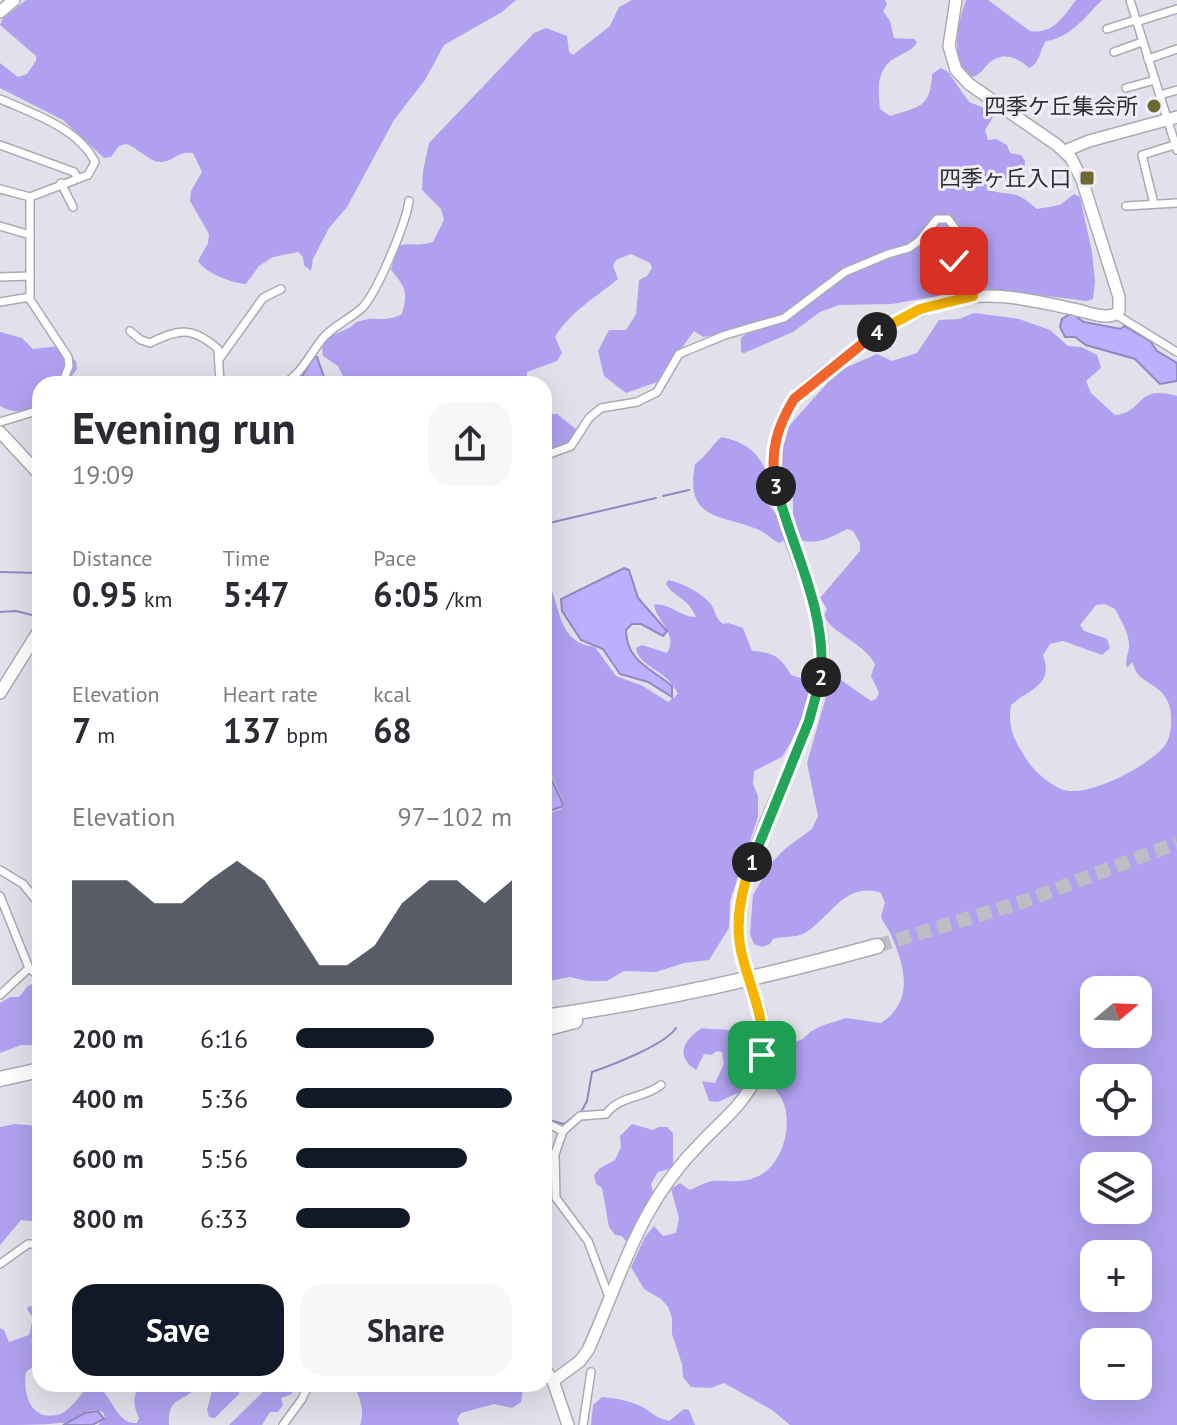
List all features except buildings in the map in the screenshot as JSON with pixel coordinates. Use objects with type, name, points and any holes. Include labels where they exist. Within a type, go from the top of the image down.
[{"type":"highway","points":[[552,1027],[877,946]]},
{"type":"highway","points":[[552,1014],[673,996]]},
{"type":"highway","points":[[0,1080],[32,1074]]},
{"type":"street","points":[[0,12],[14,0]]},
{"type":"street","points":[[568,1425],[553,1381],[580,1361],[588,1350],[609,1297],[659,1195],[685,1160],[743,1099],[760,1066],[763,1047],[760,1011],[739,935],[742,893],[815,704],[822,663],[818,617],[776,489],[774,443],[785,414],[794,399],[878,331],[920,309],[973,296],[1025,301],[1102,316],[1119,311],[1119,297],[1078,171],[1065,151],[969,84],[956,70],[949,46],[956,0]]},
{"type":"street","points":[[1130,0],[1160,95],[1172,119],[1177,146],[1142,155],[1154,204]]},
{"type":"street","points":[[1107,29],[1177,9]]},
{"type":"street","points":[[1114,52],[1142,42]]},
{"type":"street","points":[[1148,59],[1177,49]]},
{"type":"street","points":[[1126,88],[1155,80]]},
{"type":"street","points":[[1160,95],[1177,90]]},
{"type":"street","points":[[0,99],[59,127],[81,144],[93,158],[95,167],[88,175],[30,197],[0,189]]},
{"type":"street","points":[[1065,151],[1089,141],[1172,119]]},
{"type":"street","points":[[0,145],[74,172],[77,177]]},
{"type":"street","points":[[61,183],[73,207]]},
{"type":"street","points":[[30,197],[29,298],[68,357],[65,376]]},
{"type":"street","points":[[297,376],[324,337],[363,307],[375,288],[407,216],[409,201]]},
{"type":"street","points":[[1126,206],[1177,203]]},
{"type":"street","points":[[552,453],[571,446],[596,411],[637,402],[657,392],[679,354],[713,339],[784,318],[845,272],[909,248],[937,219],[948,219],[957,231],[955,267],[973,296]]},
{"type":"street","points":[[0,226],[30,235]]},
{"type":"street","points":[[0,277],[30,276]]},
{"type":"street","points":[[220,358],[263,298],[281,289]]},
{"type":"street","points":[[0,302],[29,298]]},
{"type":"street","points":[[1115,314],[1177,352]]},
{"type":"street","points":[[130,331],[150,343],[174,331],[203,336],[218,349],[220,376]]},
{"type":"street","points":[[0,422],[32,412]]},
{"type":"street","points":[[0,432],[32,466]]},
{"type":"street","points":[[0,693],[32,642]]},
{"type":"street","points":[[0,870],[23,884],[32,895]]},
{"type":"street","points":[[0,896],[32,970]]},
{"type":"street","points":[[0,995],[29,968]]},
{"type":"street","points":[[609,1297],[588,1241],[556,1198],[555,1154],[563,1131],[575,1118],[606,1114],[612,1104],[640,1093],[652,1092],[661,1085]]},
{"type":"street","points":[[552,1126],[563,1131]]},
{"type":"street","points":[[0,1264],[32,1244]]},
{"type":"street","points":[[583,1425],[591,1372]]},
{"type":"street","points":[[283,1425],[305,1392]]},
{"type":"shaded area","points":[[26,0],[516,0],[502,12],[444,45],[425,80],[394,120],[347,207],[329,228],[313,259],[311,271],[298,252],[273,257],[259,266],[246,284],[219,277],[198,261],[208,243],[209,234],[190,201],[191,191],[202,172],[193,153],[183,153],[157,162],[126,144],[119,146],[111,157],[104,158],[63,120],[0,88],[0,63],[18,77],[27,74],[36,61],[36,56],[0,25],[3,18]]},
{"type":"shaded area","points":[[632,0],[885,0],[887,4],[883,11],[890,21],[894,38],[914,39],[917,42],[885,67],[879,86],[880,109],[890,116],[921,104],[929,94],[932,74],[941,68],[948,72],[969,102],[992,111],[993,117],[985,130],[988,140],[996,139],[1007,145],[1010,153],[1021,155],[1025,161],[1024,176],[990,181],[987,190],[1018,196],[1037,209],[1060,205],[1074,194],[1080,197],[1092,252],[1093,299],[1087,301],[983,288],[892,304],[839,305],[820,312],[793,332],[744,353],[741,352],[741,338],[754,328],[703,337],[694,331],[657,382],[626,393],[604,376],[598,351],[609,330],[626,330],[636,314],[639,280],[647,276],[652,268],[650,263],[631,254],[616,260],[613,266],[618,279],[561,328],[555,337],[562,353],[557,361],[527,372],[527,376],[343,376],[338,366],[323,356],[326,340],[358,321],[402,314],[404,290],[391,270],[398,246],[433,242],[444,220],[441,209],[422,190],[429,143],[534,33],[546,28],[567,36],[569,52],[573,55],[610,26],[619,7]]},
{"type":"shaded area","points":[[966,0],[988,0],[1030,31],[1038,31],[1057,23],[1076,0],[1102,0],[1070,31],[1046,41],[1033,66],[1029,68],[1014,58],[1004,57],[993,60],[973,77],[960,62],[957,42]]},
{"type":"shaded area","points":[[974,313],[1019,319],[1050,330],[1068,346],[1081,347],[1097,355],[1101,368],[1086,381],[1091,393],[1115,415],[1131,410],[1146,396],[1163,393],[1177,396],[1177,1425],[790,1425],[772,1410],[724,1383],[711,1388],[691,1387],[683,1377],[668,1307],[644,1289],[631,1267],[645,1237],[654,1226],[663,1236],[676,1233],[679,1218],[671,1189],[680,1183],[690,1190],[713,1181],[750,1179],[765,1172],[778,1157],[785,1137],[787,1117],[782,1099],[764,1077],[769,1052],[803,1039],[821,1026],[846,1018],[881,1023],[892,1014],[903,993],[900,957],[881,916],[885,903],[881,893],[868,891],[848,896],[798,936],[773,939],[762,947],[754,944],[750,934],[753,895],[771,863],[812,829],[818,816],[807,763],[830,683],[841,680],[871,701],[879,693],[871,676],[875,664],[870,656],[827,621],[824,615],[827,609],[820,598],[860,551],[860,543],[853,531],[847,529],[819,541],[801,540],[793,514],[793,485],[782,474],[783,448],[789,426],[838,371],[877,354],[892,361],[917,353],[939,320],[959,319]],"holes":[[[1105,604],[1115,609],[1125,628],[1129,647],[1127,668],[1132,662],[1137,673],[1165,697],[1171,712],[1171,729],[1166,744],[1133,770],[1086,790],[1061,789],[1038,774],[1029,763],[1013,735],[1011,705],[1043,680],[1046,665],[1043,655],[1050,644],[1063,641],[1102,655],[1110,648],[1107,639],[1084,631],[1080,625],[1096,605]]]},
{"type":"shaded area","points":[[1072,313],[1079,315],[1078,318],[1084,322],[1121,329],[1124,326],[1150,341],[1157,351],[1177,363],[1177,381],[1160,384],[1135,359],[1086,345],[1075,337],[1065,337],[1060,327],[1062,319]]},
{"type":"shaded area","points":[[0,332],[22,338],[33,349],[60,346],[76,361],[77,369],[72,376],[32,376],[32,410],[20,412],[0,406]]},
{"type":"shaded area","points":[[314,357],[317,357],[324,376],[303,376]]},
{"type":"shaded area","points":[[552,414],[557,414],[577,430],[568,443],[552,450]]},
{"type":"shaded area","points":[[722,437],[748,447],[761,462],[765,469],[757,489],[778,517],[785,540],[779,543],[760,530],[707,512],[700,505],[693,482],[695,464]]},
{"type":"shaded area","points":[[624,568],[629,570],[638,598],[667,631],[663,636],[641,624],[632,624],[626,630],[627,641],[635,657],[672,686],[672,697],[648,682],[620,674],[603,649],[581,640],[562,611],[561,599]]},
{"type":"shaded area","points":[[668,580],[678,583],[705,598],[723,624],[743,628],[752,651],[776,657],[791,675],[809,681],[812,699],[782,757],[754,771],[758,817],[730,901],[729,928],[709,960],[684,963],[656,972],[624,971],[607,981],[570,977],[552,980],[552,812],[561,809],[564,803],[552,776],[552,591],[564,626],[575,640],[595,647],[616,676],[643,686],[668,702],[678,694],[667,679],[642,660],[636,648],[642,645],[667,653],[670,646],[669,634],[654,605],[696,617],[689,605],[666,584]]},
{"type":"shaded area","points":[[552,780],[563,804],[552,810]]},
{"type":"shaded area","points":[[32,984],[32,1045],[21,1045],[0,1053],[0,1003],[10,997],[19,997]]},
{"type":"shaded area","points":[[702,1028],[735,1031],[751,1042],[740,1092],[718,1102],[709,1101],[702,1081],[715,1083],[724,1064],[722,1052],[704,1054],[696,1070],[685,1059],[686,1043]]},
{"type":"shaded area","points":[[632,1124],[653,1130],[667,1127],[673,1133],[673,1168],[658,1172],[651,1184],[653,1193],[626,1241],[609,1227],[602,1188],[596,1184],[594,1175],[615,1160],[621,1147],[620,1136]]},
{"type":"shaded area","points":[[32,1125],[32,1221],[21,1220],[0,1245],[0,1127]]},
{"type":"shaded area","points":[[32,1322],[32,1368],[26,1372],[26,1388],[30,1403],[40,1414],[61,1414],[83,1392],[103,1392],[125,1420],[137,1423],[139,1418],[134,1399],[137,1392],[192,1392],[174,1403],[169,1425],[98,1425],[105,1418],[103,1412],[97,1410],[60,1423],[0,1425],[0,1328],[9,1342],[29,1335]]},
{"type":"shaded area","points":[[212,1392],[239,1392],[215,1418],[209,1417],[207,1410]]},
{"type":"shaded area","points":[[263,1392],[292,1392],[281,1398],[283,1405],[278,1412],[270,1412],[262,1425],[229,1425]]},
{"type":"shaded area","points":[[522,1392],[521,1402],[512,1408],[494,1404],[461,1413],[457,1419],[459,1425],[360,1425],[362,1415],[358,1394]]},
{"type":"shaded area","points":[[602,1397],[636,1404],[669,1421],[684,1409],[689,1410],[695,1425],[591,1425],[593,1405]]},
{"type":"shaded area","points":[[98,1411],[104,1419],[92,1425],[63,1425],[85,1413]]},
{"type":"waterway","points":[[663,496],[689,490]]},
{"type":"waterway","points":[[552,522],[656,498]]},
{"type":"waterway","points":[[0,572],[32,573]]},
{"type":"waterway","points":[[0,612],[16,611],[32,615]]},
{"type":"waterway","points":[[581,1112],[587,1101],[592,1072],[650,1048],[676,1028]]},
{"type":"waterway","points":[[552,1121],[564,1124],[572,1118]]},
{"type":"tunnel","points":[[877,946],[1025,901],[1177,843]]},
{"type":"place","name":"四季ケ丘集会所","points":[[1154,106]]},
{"type":"place","name":"四季ヶ丘入口","points":[[1087,178]]},
{"type":"route","points":[[762,1055],[762,1020],[740,947],[742,893],[815,704],[822,663],[818,617],[776,489],[774,443],[794,399],[878,331],[920,309],[973,296],[954,261]]}]
